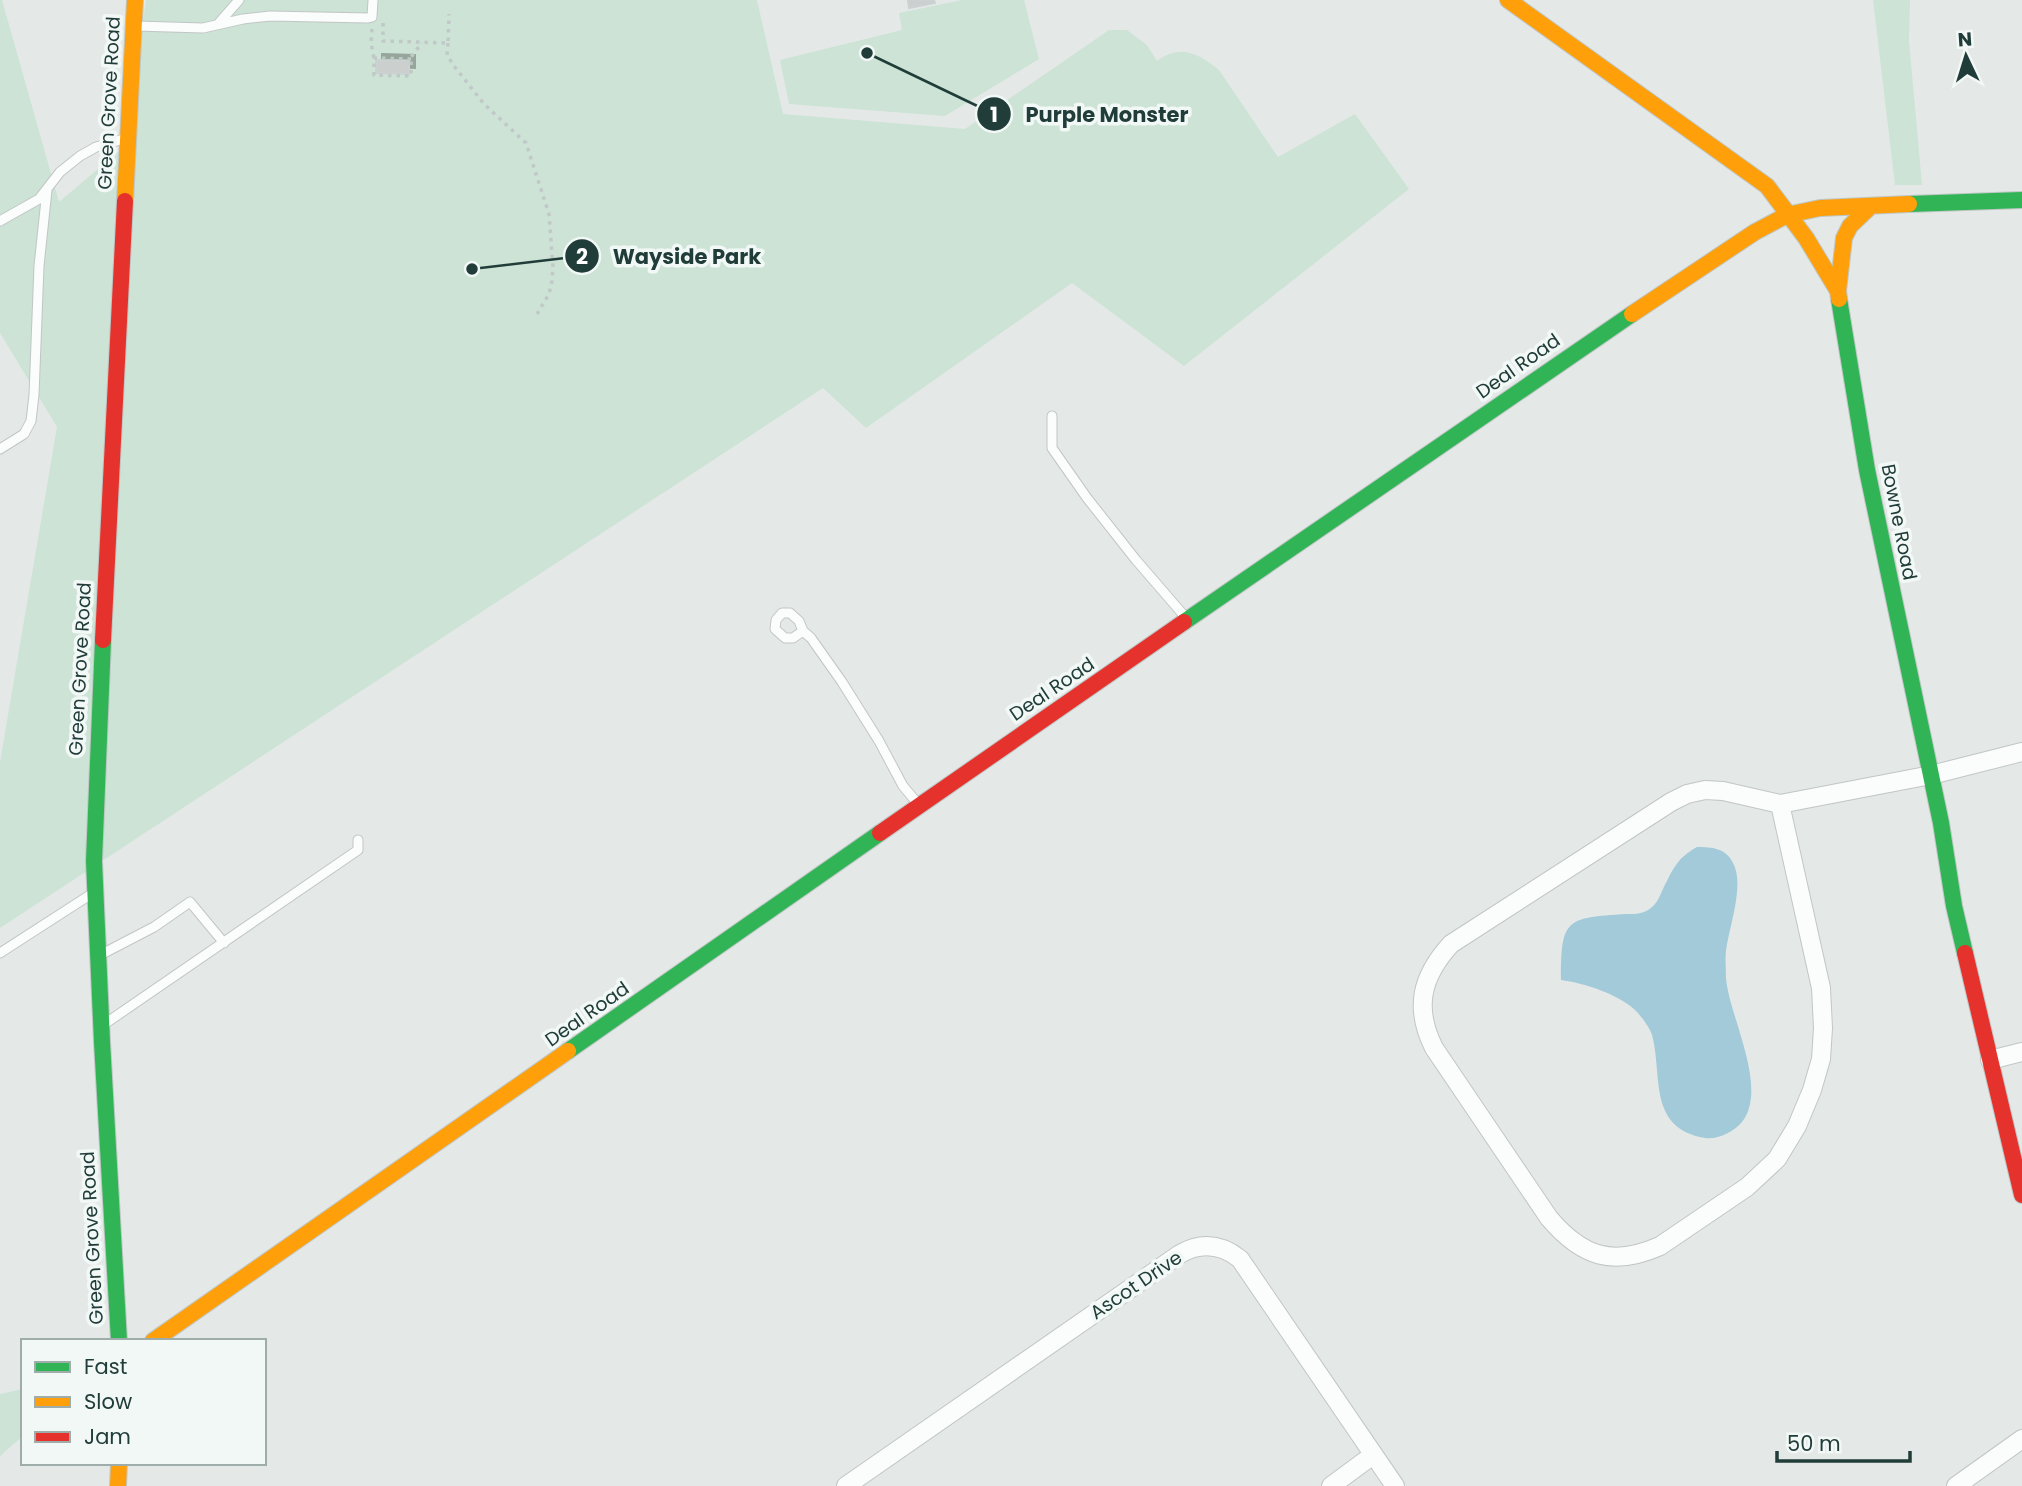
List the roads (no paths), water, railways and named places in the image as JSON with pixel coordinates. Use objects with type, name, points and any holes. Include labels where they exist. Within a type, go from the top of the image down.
[{"type":"street","name":"Green Grove Road","points":[[118,1339],[95,892],[99,716],[135,0]]},
{"type":"street","name":"Bowne Road","points":[[1508,0],[1767,186],[1806,238],[1838,291],[1867,470],[1941,823],[1954,906],[2022,1195]]},
{"type":"street","name":"Deal Road","points":[[156,1339],[1581,348],[1755,232],[1787,215],[1820,208],[2022,200]]},
{"type":"street","points":[[1838,291],[1844,238],[1850,226],[1871,206]]},
{"type":"street","points":[[1780,804],[1821,988],[1821,1059],[1797,1126],[1777,1159],[1747,1187],[1660,1246],[1627,1257],[1609,1256],[1577,1247],[1549,1218],[1426,1033],[1423,1015],[1426,983],[1433,966],[1451,944],[1687,794],[1705,790],[1723,791],[1780,804],[1931,775],[2022,752]]},
{"type":"street","points":[[1990,1060],[2022,1052]]},
{"type":"street","name":"Ascot Drive","points":[[846,1486],[1180,1254],[1190,1248],[1205,1245],[1231,1252],[1240,1259],[1395,1486]]},
{"type":"street","points":[[1956,1486],[2022,1439]]},
{"type":"street","points":[[1331,1486],[1373,1455]]},
{"type":"street","points":[[118,1486],[119,1465]]},
{"type":"lane","points":[[218,24],[239,0]]},
{"type":"lane","points":[[134,26],[203,28],[270,16],[368,18],[372,17],[373,0]]},
{"type":"lane","points":[[0,221],[39,199],[60,173],[79,156],[96,147],[128,138]]},
{"type":"lane","points":[[0,449],[24,434],[31,421],[39,266],[47,190]]},
{"type":"lane","points":[[1052,416],[1052,448],[1128,550],[1188,621]]},
{"type":"lane","points":[[803,631],[811,638],[842,682],[903,786],[920,806]]},
{"type":"lane","points":[[101,1026],[358,850],[358,840]]},
{"type":"lane","points":[[0,953],[95,892]]},
{"type":"lane","points":[[98,956],[153,927],[190,902],[224,943]]},
{"type":"water","points":[[1697,847],[1713,848],[1727,854],[1736,872],[1737,894],[1726,951],[1726,978],[1750,1072],[1749,1108],[1742,1122],[1735,1129],[1715,1138],[1687,1132],[1674,1123],[1666,1112],[1658,1083],[1652,1035],[1638,1013],[1602,991],[1561,980],[1563,944],[1571,925],[1591,917],[1636,914],[1649,909],[1657,901],[1676,865]]},
{"type":"place","name":"Purple Monster","points":[[867,53]]},
{"type":"place","name":"Wayside Park","points":[[472,269]]}]
